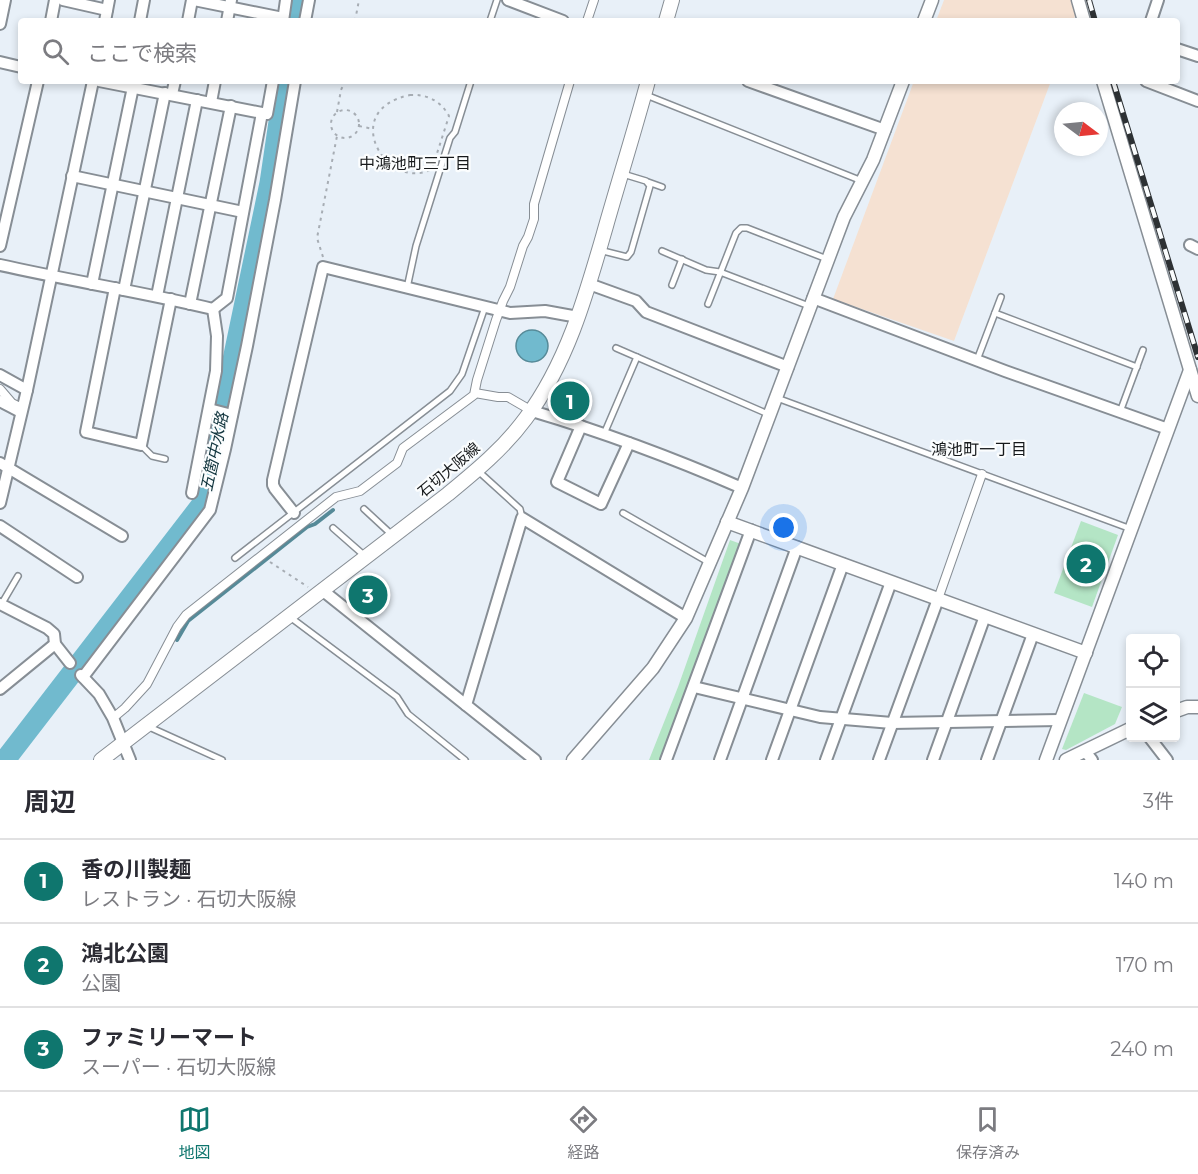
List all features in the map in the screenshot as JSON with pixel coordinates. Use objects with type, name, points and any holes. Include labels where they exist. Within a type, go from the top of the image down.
[{"type":"main road","points":[[667,18],[672,0]]},
{"type":"main road","name":"石切大阪線","points":[[101,760],[477,470],[506,443],[532,411],[568,345],[578,317],[646,88]]},
{"type":"street","points":[[0,24],[5,0]]},
{"type":"street","points":[[52,18],[55,0]]},
{"type":"street","points":[[63,0],[107,10]]},
{"type":"street","points":[[141,18],[144,0]]},
{"type":"street","points":[[189,18],[193,0],[230,4],[279,18]]},
{"type":"street","points":[[283,18],[286,0]]},
{"type":"street","points":[[306,18],[309,0]]},
{"type":"street","points":[[508,0],[555,18]]},
{"type":"street","points":[[588,18],[594,0]]},
{"type":"street","points":[[925,18],[932,0]]},
{"type":"street","points":[[1078,0],[1083,18]]},
{"type":"street","points":[[1152,18],[1158,0]]},
{"type":"street","points":[[1180,50],[1198,57]]},
{"type":"street","points":[[0,62],[18,66]]},
{"type":"street","points":[[0,246],[37,84]]},
{"type":"street","points":[[0,503],[4,466],[27,390],[92,84]]},
{"type":"street","points":[[171,299],[141,445],[86,432],[168,94],[173,84]]},
{"type":"street","points":[[211,102],[214,84]]},
{"type":"street","points":[[92,284],[129,85],[267,114],[272,84]]},
{"type":"street","points":[[130,760],[113,718],[99,694],[82,676],[210,510],[247,346],[294,84]]},
{"type":"street","points":[[113,718],[147,684],[177,627],[186,615],[336,497],[360,491],[397,463],[403,448],[475,393],[477,380],[500,310],[534,219],[534,204],[569,84]]},
{"type":"street","points":[[756,84],[885,130]]},
{"type":"street","points":[[573,760],[653,668],[686,618],[742,488],[827,259],[844,217],[873,160],[902,84]]},
{"type":"street","points":[[1104,84],[1198,396]]},
{"type":"street","points":[[1153,84],[1198,102]]},
{"type":"street","points":[[157,296],[197,100]]},
{"type":"street","points":[[190,304],[231,106]]},
{"type":"street","points":[[213,309],[227,298],[262,113]]},
{"type":"street","points":[[72,176],[243,212]]},
{"type":"street","points":[[0,265],[213,309]]},
{"type":"street","points":[[294,513],[275,489],[273,480],[323,267],[510,313],[545,311],[578,317]]},
{"type":"street","points":[[589,284],[636,301],[646,312],[788,367]]},
{"type":"street","points":[[811,302],[1168,429]]},
{"type":"street","points":[[192,493],[216,371],[217,336],[213,309]]},
{"type":"street","points":[[1046,760],[1190,370]]},
{"type":"street","points":[[0,375],[27,390]]},
{"type":"street","points":[[0,389],[22,411]]},
{"type":"street","points":[[475,393],[508,397],[532,411],[604,434],[704,471],[742,488]]},
{"type":"street","points":[[0,401],[22,411]]},
{"type":"street","points":[[209,409],[232,415]]},
{"type":"street","points":[[582,426],[557,482],[601,504],[629,444]]},
{"type":"street","points":[[4,466],[122,536]]},
{"type":"street","points":[[879,760],[939,599],[982,474]]},
{"type":"street","points":[[466,705],[522,518],[686,618]]},
{"type":"street","points":[[727,522],[1086,653]]},
{"type":"street","points":[[0,526],[77,577]]},
{"type":"street","points":[[666,760],[751,530]]},
{"type":"street","points":[[720,760],[797,547]]},
{"type":"street","points":[[772,760],[843,564]]},
{"type":"street","points":[[826,760],[891,582]]},
{"type":"street","points":[[320,592],[536,760]]},
{"type":"street","points":[[1,604],[47,628],[54,634],[55,644],[70,663]]},
{"type":"street","points":[[933,760],[985,616]]},
{"type":"street","points":[[987,760],[1033,634]]},
{"type":"street","points":[[0,689],[55,644]]},
{"type":"street","points":[[694,687],[820,717],[892,723],[1059,720]]},
{"type":"street","points":[[1180,710],[1198,707]]},
{"type":"street","points":[[1066,760],[1089,756],[1126,732]]},
{"type":"street","points":[[1153,742],[1167,760]]},
{"type":"lane","points":[[491,18],[497,0]]},
{"type":"lane","points":[[407,288],[416,246],[450,138],[455,132],[470,84]]},
{"type":"lane","points":[[646,88],[862,181]]},
{"type":"lane","points":[[621,174],[662,187]]},
{"type":"lane","points":[[599,250],[629,256],[650,187],[646,181]]},
{"type":"lane","points":[[708,304],[736,233],[741,228],[747,228],[827,259]]},
{"type":"lane","points":[[663,251],[706,270],[720,272],[811,302]]},
{"type":"lane","points":[[672,285],[682,259]]},
{"type":"lane","points":[[977,360],[1001,297]]},
{"type":"lane","points":[[234,558],[450,391],[462,374],[485,307]]},
{"type":"lane","points":[[995,313],[1137,367]]},
{"type":"lane","points":[[615,348],[769,415]]},
{"type":"lane","points":[[1120,412],[1143,350]]},
{"type":"lane","points":[[604,434],[637,357]]},
{"type":"lane","points":[[775,398],[1132,529]]},
{"type":"lane","points":[[141,445],[152,456],[165,459]]},
{"type":"lane","points":[[477,470],[520,508],[522,518]]},
{"type":"lane","points":[[364,509],[393,536]]},
{"type":"lane","points":[[623,513],[710,563]]},
{"type":"lane","points":[[333,528],[366,557]]},
{"type":"lane","points":[[1,604],[18,576]]},
{"type":"lane","points":[[288,616],[397,697],[408,714],[465,760]]},
{"type":"lane","points":[[146,726],[222,760]]},
{"type":"path","points":[[356,18],[359,0]]},
{"type":"path","points":[[337,112],[345,110],[352,112],[358,118],[356,133],[344,138],[332,130],[332,118],[337,112],[344,84]]},
{"type":"path","points":[[410,95],[430,98],[442,106],[448,116],[432,170],[416,174],[396,168],[385,160],[373,139],[373,129],[382,108],[394,99],[410,95]]},
{"type":"path","points":[[358,126],[373,129]]},
{"type":"path","points":[[323,267],[325,261],[317,238],[338,136]]},
{"type":"path","points":[[273,564],[320,592]]},
{"type":"shaded area","points":[[944,0],[1072,0],[1076,14],[1074,18],[937,18]]},
{"type":"shaded area","points":[[913,84],[1050,84],[954,341],[833,299]]},
{"type":"green space","points":[[1081,521],[1118,535],[1092,607],[1054,593]]},
{"type":"green space","points":[[730,540],[741,544],[663,760],[649,760],[678,687]]},
{"type":"green space","points":[[1084,693],[1122,707],[1115,724],[1066,750],[1062,749]]},
{"type":"water","points":[[532,330],[543,335],[548,346],[543,357],[532,362],[521,357],[516,346],[521,335]]},
{"type":"waterway","name":"五箇中水路","points":[[294,18],[297,0]]},
{"type":"waterway","name":"五箇中水路","points":[[5,760],[203,503],[270,183],[285,84]]},
{"type":"waterway","points":[[177,640],[188,621],[307,527],[315,524],[333,510]]},
{"type":"railway","points":[[1089,0],[1094,18]]},
{"type":"railway","points":[[1114,84],[1198,357]]},
{"type":"place","name":"香の川製麺","points":[[570,401]]},
{"type":"place","name":"鴻北公園","points":[[1086,564]]},
{"type":"place","name":"ファミリーマート","points":[[368,595]]},
{"type":"district","name":"中鴻池町三丁目","points":[[415,163]]},
{"type":"district","name":"鴻池町一丁目","points":[[979,449]]}]
